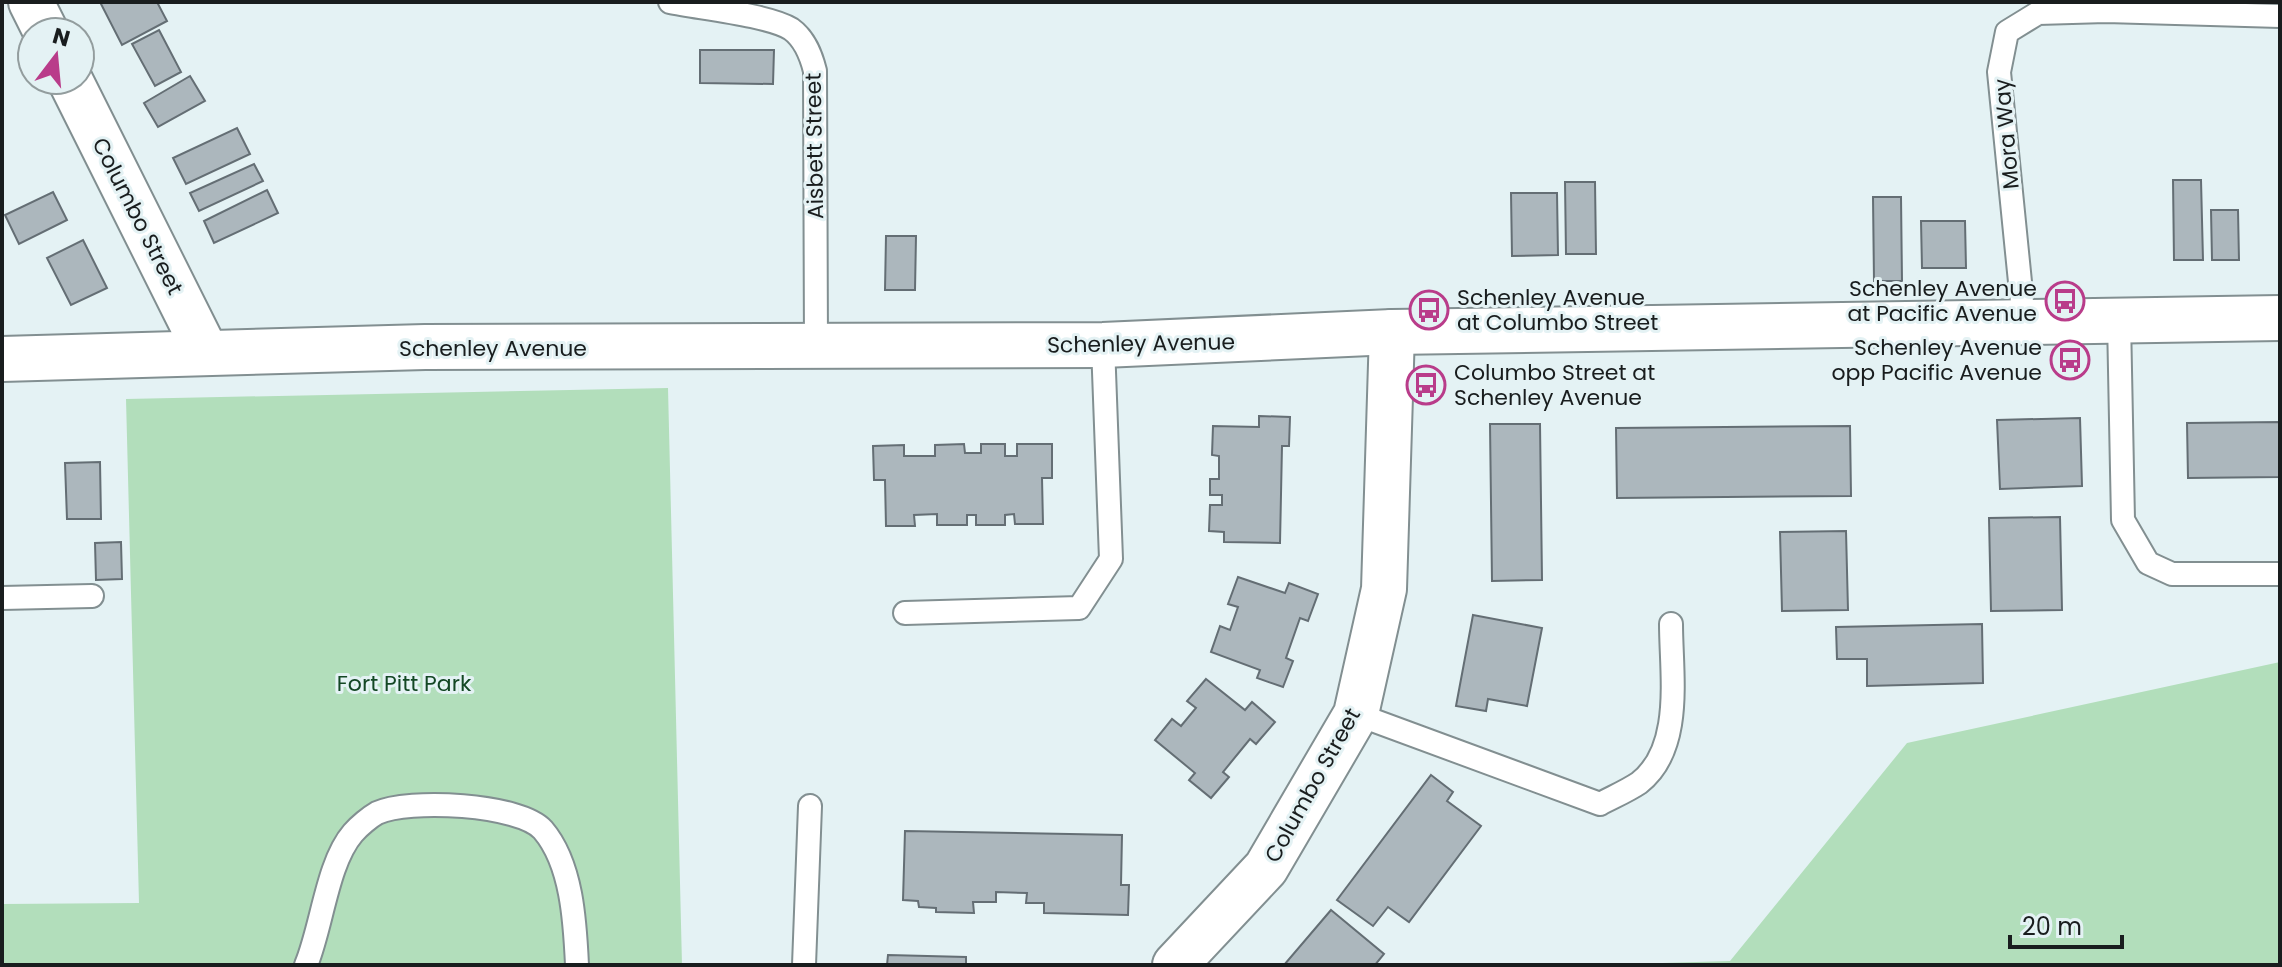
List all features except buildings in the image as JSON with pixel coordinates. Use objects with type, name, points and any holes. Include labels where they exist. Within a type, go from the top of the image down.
[{"type":"street","name":"Columbo Street","points":[[78,96],[206,352]]},
{"type":"street","name":"Schenley Avenue","points":[[2,359],[425,347],[1103,345],[1392,332],[2280,318]]},
{"type":"street","name":"Columbo Street","points":[[1175,965],[1266,868],[1356,714],[1384,589],[1392,332]]},
{"type":"lane","name":"Aisbett Street","points":[[670,2],[784,26],[799,36],[809,51],[815,71],[816,347]]},
{"type":"lane","name":"Mora Way","points":[[2024,322],[1999,72],[2007,32],[2038,13],[2106,11],[2280,16]]},
{"type":"lane","points":[[2119,320],[2123,520],[2148,563],[2172,574],[2280,574]]},
{"type":"lane","points":[[905,613],[1079,608],[1111,559],[1103,345]]},
{"type":"lane","points":[[2,598],[92,596]]},
{"type":"lane","points":[[1356,714],[1600,804],[1640,782],[1660,757],[1670,727],[1671,624]]},
{"type":"lane","points":[[306,965],[342,849],[354,831],[378,813],[431,805],[504,809],[542,829],[565,870],[577,965]]},
{"type":"lane","points":[[804,965],[810,806]]},
{"type":"green space","name":"Fort Pitt Park","points":[[668,388],[682,965],[2,965],[2,904],[139,903],[126,399]]},
{"type":"green space","points":[[2280,662],[2280,965],[1595,965],[1730,961],[1907,743]]},
{"type":"place","name":"Schenley Avenue at Pacific Avenue","points":[[2065,301]]},
{"type":"place","name":"Schenley Avenue at Columbo Street","points":[[1429,310]]},
{"type":"place","name":"Schenley Avenue opp Pacific Avenue","points":[[2070,360]]},
{"type":"place","name":"Columbo Street at Schenley Avenue","points":[[1426,385]]}]
